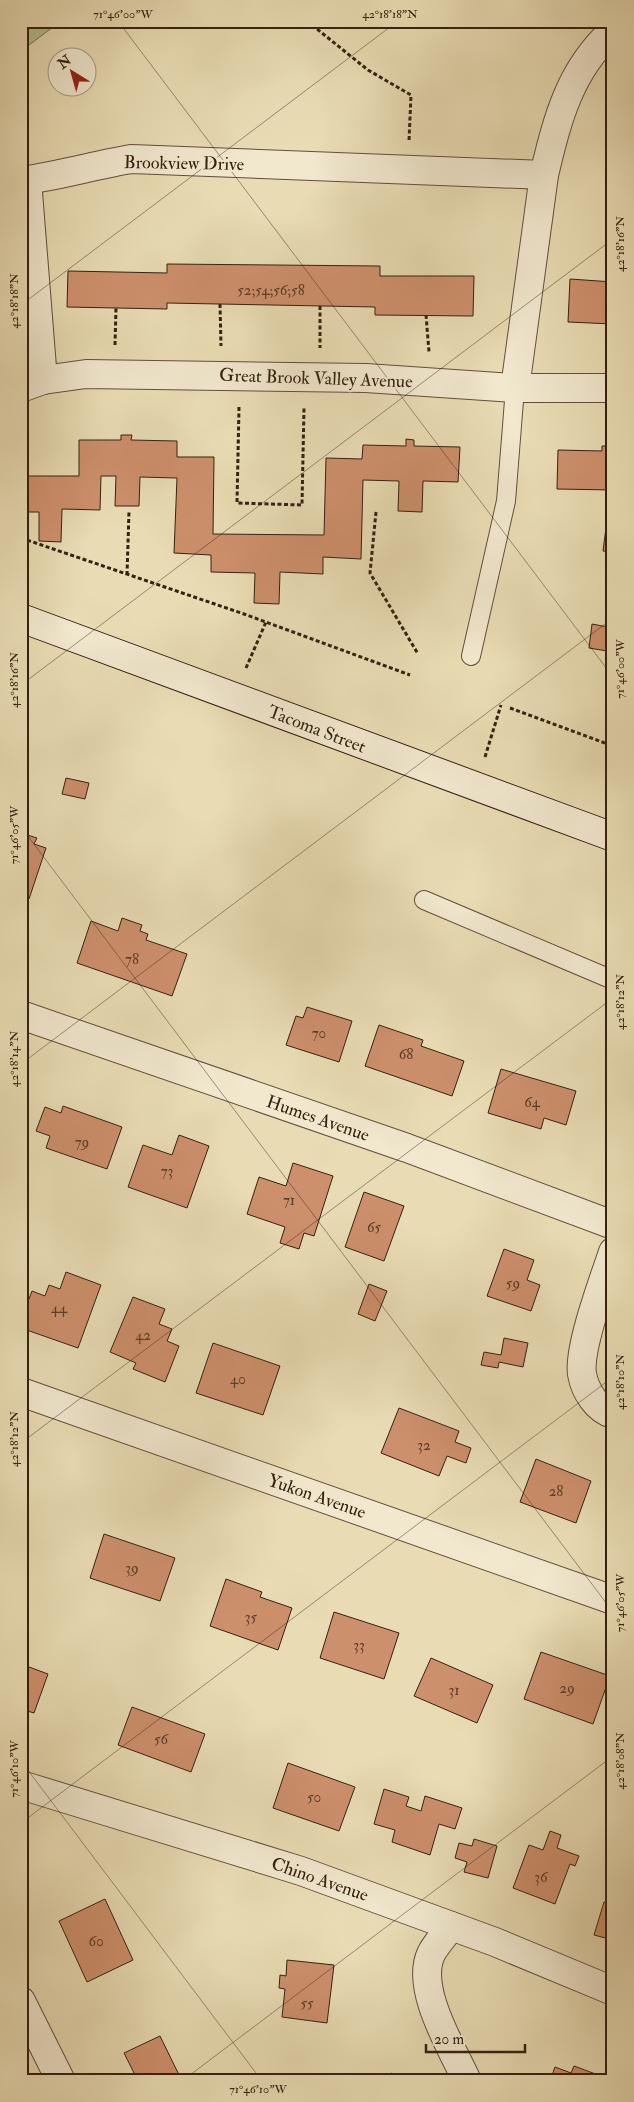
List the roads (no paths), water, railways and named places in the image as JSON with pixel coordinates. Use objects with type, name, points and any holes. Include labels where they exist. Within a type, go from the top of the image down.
[{"type":"street","points":[[515,388],[544,175],[557,121],[568,90],[586,62],[613,32]]},
{"type":"street","name":"Brookview Drive","points":[[32,384],[27,180],[55,176],[89,166],[132,159],[544,175]]},
{"type":"street","name":"Great Brook Valley Avenue","points":[[32,384],[86,374],[366,378],[515,388],[613,388]]},
{"type":"street","name":"Tacoma Street","points":[[21,618],[613,838]]},
{"type":"street","name":"Humes Avenue","points":[[21,1015],[407,1148],[613,1225]]},
{"type":"street","points":[[613,1252],[582,1355],[582,1374],[599,1409],[613,1414]]},
{"type":"street","name":"Yukon Avenue","points":[[21,1392],[613,1600]]},
{"type":"street","name":"Chino Avenue","points":[[21,1785],[301,1871],[451,1926],[613,1991]]},
{"type":"street","points":[[451,1926],[430,1955],[427,1987],[435,2012],[467,2081]]},
{"type":"street","points":[[21,2000],[61,2081]]},
{"type":"lane","points":[[472,656],[506,501],[515,388]]},
{"type":"lane","points":[[424,900],[613,980]]}]
